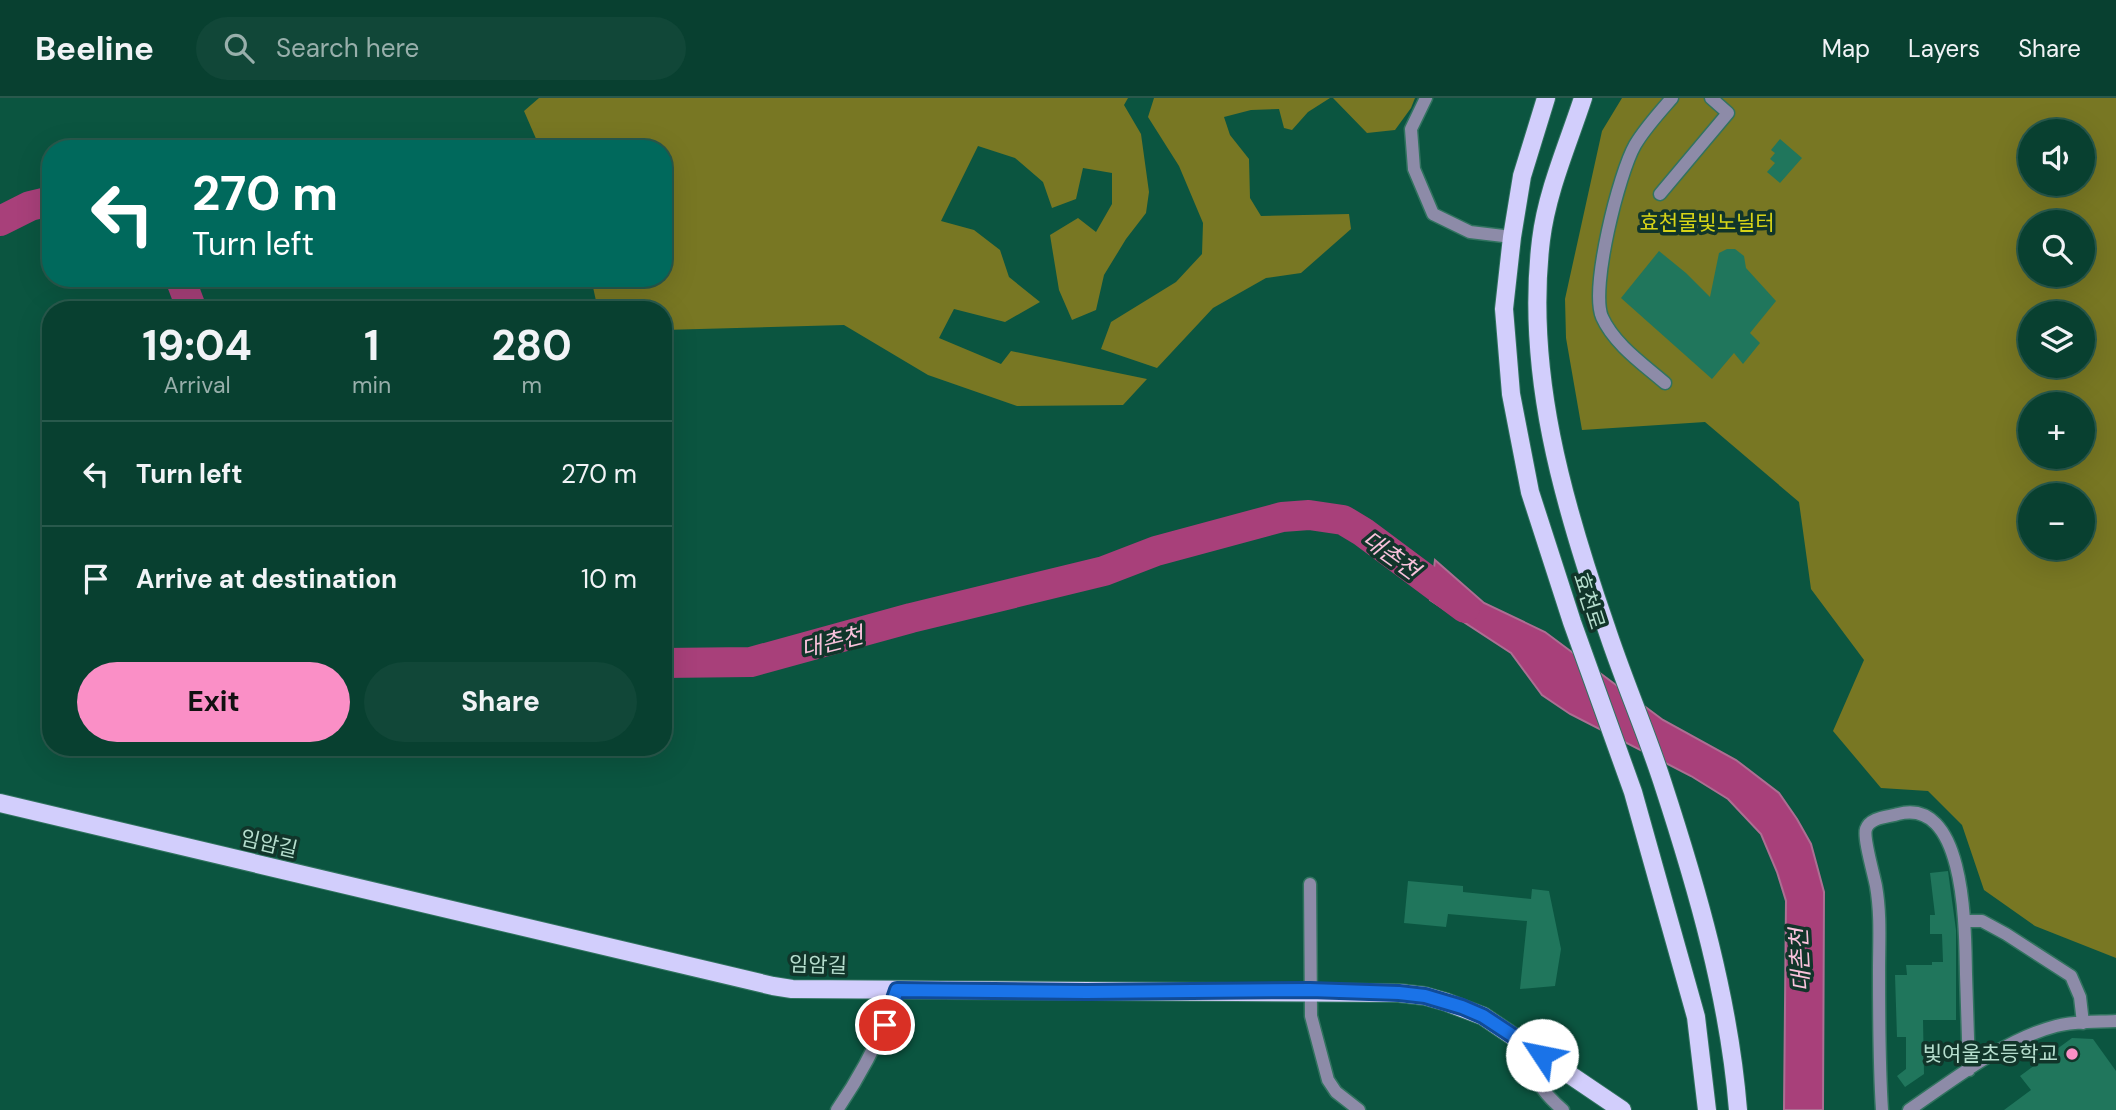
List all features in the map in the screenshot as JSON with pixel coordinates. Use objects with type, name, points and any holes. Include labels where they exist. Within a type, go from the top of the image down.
[{"type":"main road","name":"효천로","points":[[1546,98],[1522,176],[1512,237],[1504,309],[1511,394],[1530,492],[1572,622],[1633,792],[1696,1017],[1707,1110]]},
{"type":"main road","name":"효천로","points":[[1583,98],[1559,166],[1541,242],[1538,301],[1542,382],[1549,428],[1573,531],[1662,781],[1719,981],[1738,1110]]},
{"type":"main road","name":"임암길","points":[[0,803],[750,982],[792,989],[1086,992],[1310,990],[1425,996],[1483,1016],[1622,1110]]},
{"type":"main road","points":[[1696,1110],[1705,1092]]},
{"type":"street","points":[[1426,98],[1411,130],[1414,169],[1433,214],[1470,232],[1512,237]]},
{"type":"street","points":[[1665,383],[1613,335],[1601,314],[1599,301],[1609,228],[1628,160],[1645,131],[1672,98]]},
{"type":"street","points":[[1660,194],[1728,113],[1711,98]]},
{"type":"street","points":[[1882,1110],[1881,912],[1865,838],[1866,827],[1873,821],[1911,811],[1933,821],[1953,855],[1959,873],[1964,922],[1969,1070]]},
{"type":"street","points":[[1310,884],[1311,1016],[1328,1080],[1336,1092],[1359,1110]]},
{"type":"street","points":[[1964,922],[1982,921],[2071,976],[2080,997],[2082,1023]]},
{"type":"street","points":[[837,1110],[866,1065],[885,1025],[897,990]]},
{"type":"street","points":[[1909,1110],[1969,1070],[2039,1031],[2059,1025],[2116,1021]]},
{"type":"street","points":[[1526,1045],[1526,1055],[1540,1085],[1563,1110]]},
{"type":"green space","points":[[539,98],[1128,98],[1124,105],[1141,134],[1149,192],[1146,213],[1104,275],[1096,310],[1072,320],[1059,290],[1050,235],[1078,218],[1096,232],[1112,204],[1112,173],[1083,168],[1076,199],[1052,208],[1043,182],[1015,158],[978,146],[941,221],[974,230],[1000,250],[1009,277],[1040,302],[1005,322],[954,309],[939,338],[1001,364],[1011,351],[1147,379],[1123,405],[1017,406],[928,375],[844,325],[672,330],[672,301],[596,301],[593,287],[672,287],[672,140],[537,140],[524,111]]},
{"type":"green space","points":[[1154,98],[1330,98],[1308,112],[1292,130],[1284,128],[1279,109],[1251,110],[1224,117],[1230,135],[1249,159],[1250,198],[1261,216],[1349,214],[1351,229],[1301,273],[1266,278],[1213,308],[1157,368],[1101,349],[1111,322],[1176,282],[1202,254],[1203,223],[1179,166],[1148,117]]},
{"type":"green space","points":[[1333,98],[1415,98],[1395,130],[1367,133]]},
{"type":"green space","name":"효천물빛노닐터","points":[[1622,98],[2116,98],[2116,958],[2035,926],[1984,890],[1962,825],[1928,791],[1881,788],[1833,731],[1864,660],[1811,589],[1799,502],[1705,422],[1582,430],[1566,338],[1565,299],[1602,131]]},
{"type":"water","points":[[1435,560],[1484,603],[1545,632],[1663,720],[1736,760],[1779,793],[1811,844],[1824,892],[1823,1110],[1784,1110],[1786,901],[1761,834],[1728,799],[1691,776],[1570,714],[1542,695],[1511,653],[1430,600]]},
{"type":"building","points":[[1780,139],[1802,158],[1780,183],[1767,172],[1775,163],[1770,159],[1775,153],[1771,150]]},
{"type":"building","points":[[1735,249],[1744,256],[1746,268],[1776,301],[1750,333],[1760,343],[1743,364],[1734,353],[1712,379],[1621,298],[1659,251],[1710,297],[1719,253]]},
{"type":"building","points":[[1948,871],[1956,930],[1956,1020],[1923,1020],[1924,1074],[1905,1087],[1897,1076],[1906,1069],[1906,1037],[1897,1037],[1895,975],[1907,975],[1906,965],[1932,965],[1932,962],[1943,962],[1942,934],[1930,934],[1930,915],[1935,915],[1930,873]]},
{"type":"building","points":[[1408,881],[1463,886],[1463,892],[1531,899],[1532,889],[1549,891],[1561,949],[1555,986],[1520,989],[1527,921],[1448,914],[1446,927],[1404,923]]},
{"type":"building","name":"빛여울초등학교","points":[[2072,1038],[2093,1039],[2116,1071],[2116,1110],[2004,1110],[2031,1090],[2020,1076]]},
{"type":"waterway","name":"대촌천","points":[[0,221],[42,203]]},
{"type":"waterway","name":"대촌천","points":[[183,287],[189,301]]},
{"type":"waterway","name":"대촌천","points":[[672,663],[751,662],[911,618],[1104,571],[1156,551],[1282,517],[1309,515],[1343,520],[1465,608]]},
{"type":"place","name":"빛여울초등학교","points":[[2072,1054]]},
{"type":"route","points":[[885,1025],[897,990],[1310,990],[1399,993],[1425,996],[1483,1016],[1542,1055]]}]
